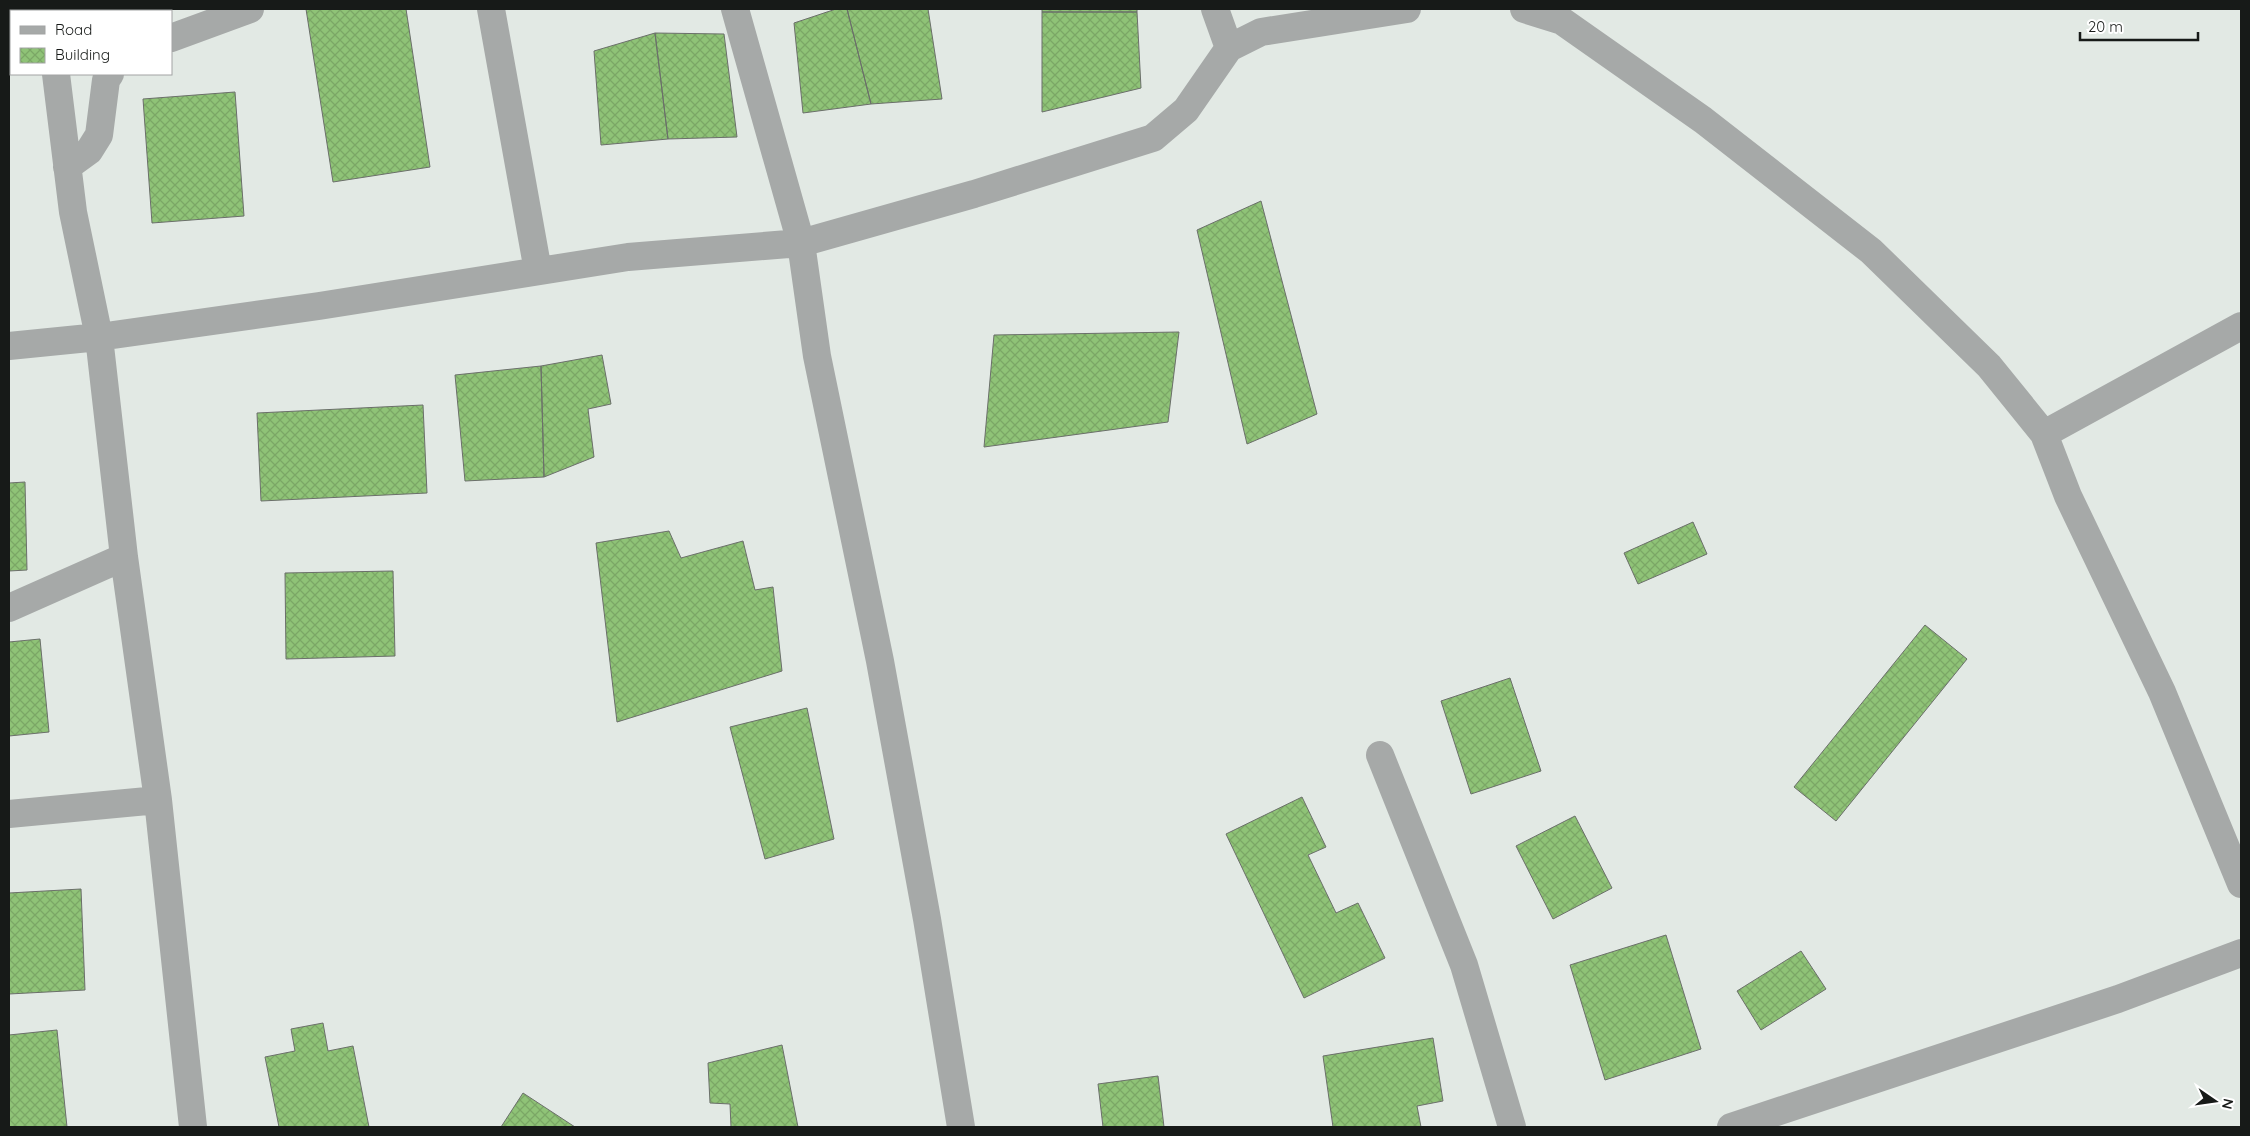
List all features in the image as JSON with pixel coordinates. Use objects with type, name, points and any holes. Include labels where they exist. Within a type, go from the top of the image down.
[{"type":"street","points":[[172,38],[250,9]]},
{"type":"street","points":[[491,9],[538,271]]},
{"type":"street","points":[[735,9],[802,243],[817,356],[880,660],[927,919],[961,1127]]},
{"type":"street","points":[[1215,9],[1228,48]]},
{"type":"street","points":[[9,346],[99,336],[319,306],[628,257],[802,243],[974,194],[1153,138],[1186,110],[1228,48],[1261,32],[1407,9]]},
{"type":"street","points":[[1524,9],[1562,21],[1704,120],[1871,252],[1989,366],[2044,434],[2068,496],[2162,692],[2241,884]]},
{"type":"street","points":[[56,75],[73,212],[99,336],[124,557],[158,800],[193,1127]]},
{"type":"street","points":[[68,167],[89,151],[99,135],[106,80],[109,75]]},
{"type":"street","points":[[2044,434],[2241,326]]},
{"type":"street","points":[[9,608],[124,557]]},
{"type":"street","points":[[1380,756],[1464,965],[1512,1127]]},
{"type":"street","points":[[9,814],[158,800]]},
{"type":"street","points":[[1731,1127],[2118,998],[2241,953]]},
{"type":"building","points":[[306,9],[406,9],[430,167],[333,182]]},
{"type":"building","points":[[836,9],[847,9],[871,104],[803,113],[794,23]]},
{"type":"building","points":[[847,9],[928,9],[942,99],[871,104]]},
{"type":"building","points":[[1042,9],[1137,9],[1137,12],[1042,12]]},
{"type":"building","points":[[1042,12],[1137,12],[1141,88],[1042,112]]},
{"type":"building","points":[[655,33],[668,139],[601,145],[594,51]]},
{"type":"building","points":[[655,33],[724,34],[737,137],[668,139]]},
{"type":"building","points":[[235,92],[244,216],[152,223],[143,99]]},
{"type":"building","points":[[1261,201],[1317,414],[1247,444],[1197,230]]},
{"type":"building","points":[[1179,332],[1168,422],[984,447],[994,335]]},
{"type":"building","points":[[602,355],[611,404],[588,409],[594,457],[544,477],[541,366]]},
{"type":"building","points":[[541,366],[544,477],[465,481],[455,375]]},
{"type":"building","points":[[423,405],[427,493],[261,501],[257,413]]},
{"type":"building","points":[[25,482],[27,570],[9,571],[9,483]]},
{"type":"building","points":[[1693,522],[1707,554],[1638,584],[1624,553]]},
{"type":"building","points":[[669,531],[681,558],[743,541],[755,590],[773,587],[782,671],[617,722],[596,543]]},
{"type":"building","points":[[393,571],[395,656],[286,659],[285,573]]},
{"type":"building","points":[[1925,625],[1967,659],[1836,821],[1794,787]]},
{"type":"building","points":[[40,639],[49,732],[9,736],[9,642]]},
{"type":"building","points":[[1510,678],[1541,771],[1471,794],[1441,701]]},
{"type":"building","points":[[807,708],[834,839],[765,859],[730,727]]},
{"type":"building","points":[[1302,797],[1326,847],[1308,855],[1336,913],[1358,903],[1385,958],[1304,998],[1226,834]]},
{"type":"building","points":[[1575,816],[1612,888],[1553,919],[1516,846]]},
{"type":"building","points":[[81,889],[85,990],[9,994],[9,893]]},
{"type":"building","points":[[1666,935],[1701,1049],[1605,1080],[1570,965]]},
{"type":"building","points":[[1801,951],[1826,989],[1761,1030],[1737,991]]},
{"type":"building","points":[[323,1023],[328,1051],[353,1046],[369,1127],[279,1127],[265,1057],[295,1051],[291,1029]]},
{"type":"building","points":[[57,1030],[67,1127],[9,1127],[9,1035]]},
{"type":"building","points":[[1433,1038],[1443,1101],[1417,1106],[1421,1127],[1333,1127],[1323,1056]]},
{"type":"building","points":[[782,1045],[798,1127],[731,1127],[730,1104],[710,1103],[708,1063]]},
{"type":"building","points":[[1158,1076],[1164,1127],[1103,1127],[1098,1084]]},
{"type":"building","points":[[523,1093],[575,1127],[501,1127]]}]
